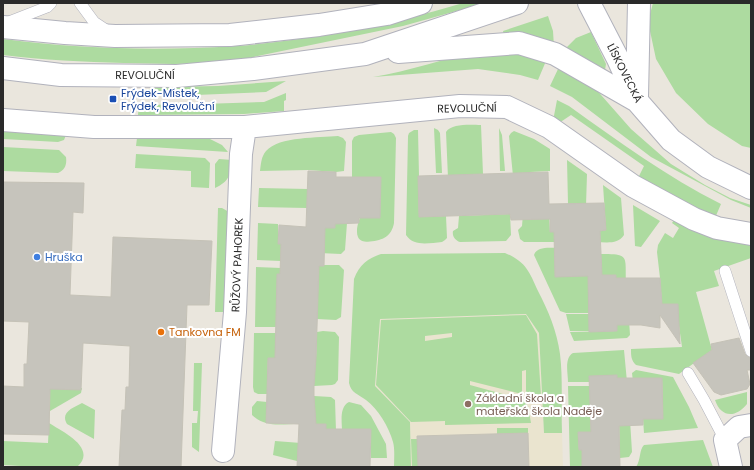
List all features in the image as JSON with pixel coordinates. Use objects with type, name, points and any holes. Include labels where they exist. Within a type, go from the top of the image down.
[{"type":"main road","points":[[3,26],[65,34],[115,36],[230,35],[319,25],[380,15],[422,3]]},
{"type":"main road","name":"REVOLUČNÍ","points":[[3,68],[61,75],[177,76],[253,69],[365,54],[517,3]]},
{"type":"main road","name":"LÍSKOVECKÁ","points":[[589,3],[618,59],[637,101],[671,140],[708,167],[751,188]]},
{"type":"main road","points":[[365,54],[519,43],[555,54],[637,101],[639,3]]},
{"type":"main road","name":"REVOLUČNÍ","points":[[3,120],[94,127],[246,127],[460,106],[507,107],[549,127],[633,186],[694,219],[717,228],[751,234]]},
{"type":"main road","name":"RŮŽOVÝ PAHOREK","points":[[223,451],[235,312],[241,154],[246,127]]},
{"type":"main road","points":[[731,467],[738,431]]},
{"type":"lane","points":[[3,26],[46,7],[51,3]]},
{"type":"lane","points":[[80,3],[94,22],[115,36]]},
{"type":"lane","points":[[725,271],[751,351]]},
{"type":"lane","points":[[688,373],[704,400],[738,431]]},
{"type":"shaded area","name":"Základní škola a mateřská škola Naděje","points":[[526,314],[539,333],[544,432],[562,433],[563,467],[411,467],[410,422],[375,386],[380,319]]},
{"type":"green space","points":[[463,3],[485,3],[403,26],[234,61],[193,64],[165,64],[94,62],[3,55],[3,39],[90,47],[148,49],[206,48],[262,44],[373,25]]},
{"type":"green space","points":[[653,3],[751,3],[751,148],[742,146],[708,124],[676,93],[656,59],[650,31],[649,18]]},
{"type":"green space","points":[[548,16],[553,31],[554,47],[504,35],[503,31]]},
{"type":"green space","points":[[591,32],[606,64],[605,70],[599,71],[563,51],[576,38]]},
{"type":"green space","points":[[481,51],[524,54],[546,61],[538,80],[520,75],[478,69],[373,77],[454,57]]},
{"type":"green space","points":[[559,67],[594,87],[631,129],[671,164],[705,185],[730,198],[751,205],[751,208],[731,200],[651,157],[572,97],[550,86]]},
{"type":"green space","points":[[286,81],[266,92],[140,96],[140,91],[163,87],[218,86]]},
{"type":"green space","points":[[286,93],[284,111],[244,114],[138,115],[139,104],[171,105],[264,102]]},
{"type":"green space","points":[[557,100],[569,106],[662,170],[721,204],[715,218],[638,178],[644,166],[571,115],[559,123],[553,121]]},
{"type":"green space","points":[[481,125],[483,174],[448,178],[446,132],[457,126]]},
{"type":"green space","points":[[434,128],[440,133],[442,173],[436,173]]},
{"type":"green space","points":[[499,128],[502,135],[505,171],[500,171]]},
{"type":"green space","points":[[3,130],[66,135],[64,140],[58,142],[3,139]]},
{"type":"green space","points":[[414,130],[418,130],[419,217],[446,216],[447,238],[442,242],[417,243],[409,239],[406,235],[408,136],[409,133]]},
{"type":"green space","points":[[514,131],[534,139],[550,149],[550,171],[530,172],[530,176],[513,176],[509,136]]},
{"type":"green space","points":[[391,132],[396,138],[394,225],[390,234],[386,237],[366,242],[362,241],[358,237],[358,224],[381,177],[363,177],[352,179],[352,141],[354,137],[359,135]]},
{"type":"green space","points":[[338,136],[343,138],[346,142],[344,171],[260,171],[263,156],[272,146],[289,140]]},
{"type":"green space","points":[[137,138],[208,138],[222,145],[228,152],[136,146]]},
{"type":"green space","points":[[3,147],[59,150],[66,157],[66,165],[64,169],[58,173],[3,171]]},
{"type":"green space","points":[[136,154],[205,158],[210,163],[209,188],[191,187],[191,171],[135,168]]},
{"type":"green space","points":[[219,159],[232,160],[230,174],[224,183],[215,188],[215,164]]},
{"type":"green space","points":[[567,160],[587,174],[586,206],[568,204]]},
{"type":"green space","points":[[603,185],[621,198],[624,235],[615,242],[595,242],[595,231],[606,230]]},
{"type":"green space","points":[[259,188],[308,189],[307,208],[258,207]]},
{"type":"green space","points":[[633,205],[660,221],[641,247],[635,246]]},
{"type":"green space","points":[[218,208],[222,208],[229,212],[229,312],[215,312]]},
{"type":"green space","points":[[510,214],[511,235],[506,241],[460,242],[453,236],[453,231],[458,228],[459,216]]},
{"type":"green space","points":[[523,214],[549,214],[550,232],[557,232],[558,242],[524,242],[520,239],[518,230],[522,226]]},
{"type":"green space","points":[[335,217],[347,223],[345,250],[341,254],[319,253],[320,227]]},
{"type":"green space","points":[[674,220],[751,243],[751,258],[714,271],[719,286],[696,292],[712,350],[679,374],[636,365],[632,360],[631,354],[631,349],[682,347],[679,326],[662,304],[657,252],[658,245],[665,233],[673,238],[679,228],[672,223]]},
{"type":"green space","points":[[258,223],[278,224],[278,244],[281,244],[281,261],[257,260]]},
{"type":"green space","points":[[558,248],[588,276],[592,313],[566,313],[560,311],[534,255],[541,249]]},
{"type":"green space","points":[[505,253],[518,260],[526,268],[552,321],[559,345],[561,363],[562,433],[544,433],[539,333],[526,314],[380,319],[375,386],[410,422],[411,467],[394,467],[394,445],[386,424],[375,408],[355,393],[349,383],[354,279],[358,270],[364,263],[381,254]]},
{"type":"green space","points":[[601,254],[617,255],[624,258],[626,267],[626,282],[597,275]]},
{"type":"green space","points":[[339,265],[344,270],[341,317],[336,320],[317,319],[319,266]]},
{"type":"green space","points":[[256,267],[281,268],[280,274],[278,274],[279,327],[255,327]]},
{"type":"green space","points":[[566,314],[589,314],[589,331],[570,331]]},
{"type":"green space","name":"Základní škola a mateřská škola Naděje","points":[[526,315],[537,334],[541,396],[526,395],[526,370],[522,371],[522,394],[470,381],[470,385],[521,399],[528,406],[531,423],[445,425],[445,421],[411,422],[376,385],[381,320]],"holes":[[[452,333],[452,337],[425,341],[425,336]]]},
{"type":"green space","points":[[617,320],[629,320],[630,335],[627,338],[574,341],[570,332],[617,331]]},
{"type":"green space","points":[[317,332],[335,332],[339,337],[338,380],[332,385],[314,386],[309,359],[316,358]]},
{"type":"green space","points":[[254,333],[279,333],[275,358],[268,358],[267,394],[258,394],[254,392]]},
{"type":"green space","points":[[624,350],[627,382],[617,383],[617,375],[589,382],[568,382],[567,362],[570,355],[573,353]]},
{"type":"green space","points":[[194,363],[202,363],[199,452],[192,447],[192,423],[197,423],[198,411],[193,411]]},
{"type":"green space","points":[[636,370],[673,377],[698,428],[644,433],[643,419],[663,418],[662,378],[644,378],[633,382],[632,373]]},
{"type":"green space","points":[[568,386],[590,386],[591,432],[578,432],[579,450],[582,450],[582,467],[570,467]]},
{"type":"green space","points":[[50,388],[82,388],[81,393],[50,411]]},
{"type":"green space","points":[[747,392],[747,404],[743,409],[734,414],[725,413],[721,410],[715,400]]},
{"type":"green space","points":[[314,396],[331,397],[335,400],[336,431],[326,432],[326,424],[307,424]]},
{"type":"green space","points":[[257,401],[267,402],[266,423],[252,415],[252,407]]},
{"type":"green space","points":[[349,402],[361,405],[371,416],[386,444],[387,458],[371,458],[371,429],[342,431],[342,411]]},
{"type":"green space","points":[[82,403],[95,410],[94,439],[67,424],[65,420],[66,413],[68,411]]},
{"type":"green space","points":[[619,420],[630,420],[632,452],[629,457],[620,458]]},
{"type":"green space","points":[[49,423],[70,436],[81,447],[83,453],[82,460],[77,467],[3,465],[3,441],[48,443]]},
{"type":"green space","points":[[266,423],[299,424],[279,425]]},
{"type":"green space","points":[[497,428],[528,428],[528,433],[497,434]]},
{"type":"green space","points":[[411,439],[418,439],[418,467],[412,467]]},
{"type":"green space","points":[[703,440],[713,467],[636,467],[644,445]]},
{"type":"green space","points":[[275,441],[301,443],[297,461],[273,455]]},
{"type":"building","points":[[308,171],[336,172],[336,177],[381,177],[380,218],[359,218],[359,223],[335,224],[335,228],[325,228],[324,266],[319,266],[314,386],[316,424],[326,424],[326,429],[371,429],[370,467],[297,467],[299,424],[266,423],[268,358],[275,358],[277,274],[280,274],[281,244],[278,244],[279,225],[306,227]]},
{"type":"building","points":[[548,172],[549,204],[604,203],[606,230],[600,231],[602,275],[616,275],[616,278],[660,278],[662,304],[678,304],[680,344],[660,315],[660,328],[641,325],[617,325],[617,331],[589,332],[588,276],[555,277],[554,232],[550,232],[550,219],[511,220],[510,214],[419,217],[418,176]]},
{"type":"building","points":[[3,182],[84,183],[83,213],[73,212],[70,295],[111,297],[113,237],[212,241],[209,305],[187,305],[181,467],[119,467],[122,410],[125,410],[126,387],[129,387],[130,346],[83,343],[81,390],[50,389],[49,435],[3,434],[3,386],[24,387],[24,364],[27,364],[29,322],[3,321]]},
{"type":"building","points":[[739,338],[745,354],[751,358],[751,370],[747,370],[750,384],[747,389],[721,395],[714,392],[693,363],[712,350],[711,344]]},
{"type":"building","points":[[617,375],[617,378],[662,378],[663,419],[643,419],[643,425],[619,426],[620,467],[582,467],[582,450],[579,450],[578,432],[591,432],[589,376]]},
{"type":"building","name":"Základní škola a mateřská škola Naděje","points":[[528,433],[529,467],[418,467],[417,436]]},
{"type":"place","name":"Frýdek-Místek, Frýdek, Revoluční","points":[[113,99]]},
{"type":"place","name":"Hruška","points":[[37,257]]},
{"type":"place","name":"Tankovna FM","points":[[161,332]]},
{"type":"place","name":"Základní škola a mateřská škola Naděje","points":[[468,404]]}]
